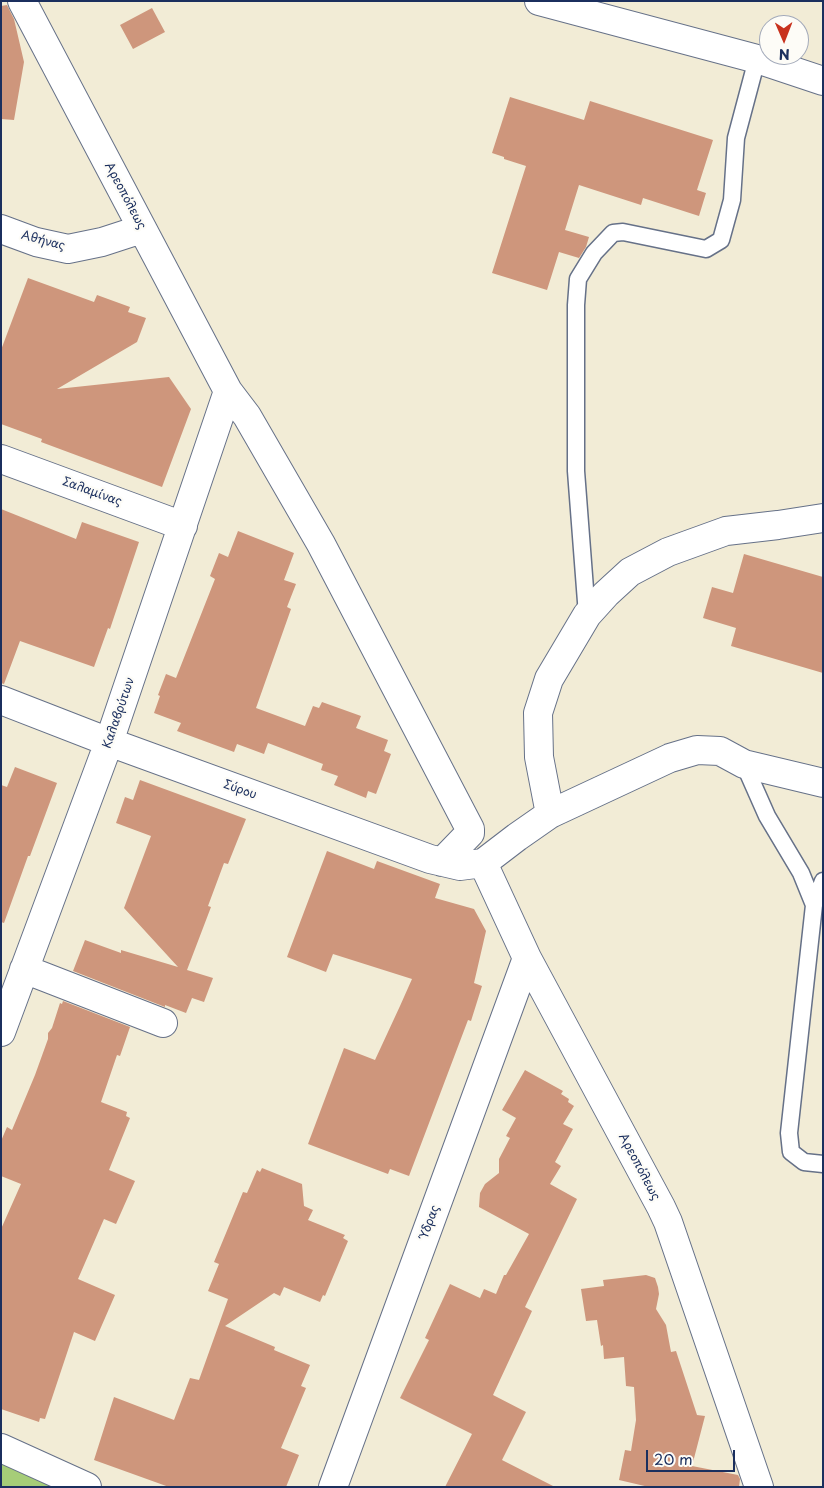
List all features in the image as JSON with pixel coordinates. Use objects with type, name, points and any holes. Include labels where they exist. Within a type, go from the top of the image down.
[{"type":"street","name":"Αρεοπόλεως","points":[[22,1],[228,391],[247,416],[321,544],[470,828],[470,833],[442,862]]},
{"type":"street","points":[[539,1],[757,59],[823,81]]},
{"type":"street","name":"Αθήνας","points":[[1,229],[36,242],[68,249],[102,242],[142,229]]},
{"type":"street","name":"Καλαβρύτων","points":[[1,1032],[109,742],[228,391]]},
{"type":"street","name":"Σαλαμίνας","points":[[1,459],[183,526]]},
{"type":"street","points":[[550,814],[540,757],[538,713],[549,679],[587,615],[606,594],[630,572],[668,552],[726,531],[823,518]]},
{"type":"street","name":"Σύρου","points":[[1,700],[109,742],[420,856],[460,866],[483,863]]},
{"type":"street","points":[[483,863],[550,814],[670,758],[697,750],[720,751],[744,764],[823,782]]},
{"type":"street","name":"Αρεοπόλεως","points":[[483,863],[527,958],[661,1206],[759,1487]]},
{"type":"street","name":"Ύδρας","points":[[332,1487],[527,958]]},
{"type":"street","points":[[24,969],[163,1023]]},
{"type":"street","points":[[1,1448],[87,1487]]},
{"type":"lane","points":[[587,615],[576,471],[576,305],[578,279],[594,253],[612,234],[623,232],[706,249],[721,240],[732,200],[736,138],[757,59]]},
{"type":"lane","points":[[744,764],[767,816],[801,873],[814,905]]},
{"type":"lane","points":[[823,881],[814,905],[789,1133],[791,1152],[804,1162],[823,1164]]},
{"type":"green space","points":[[1,1458],[70,1487],[1,1487]]},
{"type":"building","points":[[7,5],[14,19],[24,62],[14,120],[1,119],[1,6]]},
{"type":"building","points":[[152,8],[165,32],[133,49],[120,25]]},
{"type":"building","points":[[510,97],[584,120],[590,101],[713,140],[697,190],[706,193],[699,216],[643,198],[641,205],[579,185],[565,230],[589,237],[586,247],[579,258],[559,252],[547,290],[492,273],[526,166],[492,153]]},
{"type":"building","points":[[28,278],[94,302],[97,295],[130,307],[128,312],[146,318],[137,342],[57,389],[169,377],[191,409],[162,487],[41,442],[42,439],[1,424],[1,350]]},
{"type":"building","points":[[1,509],[76,539],[82,522],[139,542],[110,629],[108,628],[94,667],[20,641],[4,684],[1,683]]},
{"type":"building","points":[[238,531],[294,553],[284,580],[296,584],[287,607],[291,609],[256,708],[305,726],[313,706],[319,708],[322,702],[361,716],[356,728],[388,740],[384,751],[391,754],[376,794],[368,791],[366,798],[334,785],[338,776],[321,770],[323,764],[268,743],[264,754],[237,744],[234,752],[177,731],[181,723],[154,713],[166,674],[176,678],[215,579],[210,576],[219,553],[228,557]]},
{"type":"building","points":[[744,554],[823,577],[823,673],[731,646],[736,628],[703,618],[712,587],[733,593]]},
{"type":"building","points":[[15,767],[57,783],[4,923],[1,922],[1,785],[7,787]]},
{"type":"building","points":[[140,780],[246,819],[228,864],[224,863],[208,906],[211,907],[187,970],[213,978],[204,1002],[192,998],[186,1013],[165,1005],[165,1007],[73,971],[85,940],[121,953],[121,950],[178,967],[124,908],[151,836],[116,823],[125,797],[133,800]]},
{"type":"building","points":[[327,851],[374,869],[377,861],[440,884],[435,898],[474,909],[486,931],[474,983],[482,986],[471,1021],[468,1020],[409,1176],[390,1169],[388,1174],[308,1144],[344,1048],[375,1060],[412,979],[333,954],[326,972],[287,957]]},
{"type":"building","points":[[63,1001],[130,1027],[120,1056],[117,1055],[101,1102],[127,1112],[126,1116],[130,1118],[109,1170],[135,1181],[116,1224],[104,1219],[78,1279],[115,1295],[95,1341],[74,1332],[45,1419],[40,1418],[39,1422],[1,1409],[1,1229],[21,1184],[1,1176],[1,1141],[7,1127],[12,1130],[35,1075],[48,1039],[48,1033],[52,1028],[60,1003],[62,1004]]},
{"type":"building","points":[[525,1070],[563,1091],[561,1094],[569,1099],[568,1102],[574,1106],[563,1124],[573,1129],[555,1162],[561,1166],[550,1184],[577,1199],[525,1307],[532,1311],[493,1395],[526,1412],[502,1460],[555,1487],[445,1487],[472,1434],[400,1398],[429,1340],[425,1338],[450,1284],[480,1298],[484,1289],[496,1294],[504,1275],[506,1275],[529,1234],[479,1207],[480,1193],[485,1184],[499,1173],[499,1159],[510,1138],[506,1136],[516,1118],[502,1110]]},
{"type":"building","points":[[262,1168],[302,1184],[304,1206],[313,1210],[308,1220],[345,1235],[343,1238],[348,1241],[325,1296],[323,1295],[320,1302],[284,1287],[280,1296],[274,1293],[225,1326],[275,1347],[274,1350],[310,1365],[301,1386],[306,1388],[281,1448],[299,1455],[286,1487],[169,1487],[94,1460],[114,1397],[174,1420],[190,1378],[199,1380],[228,1299],[208,1291],[219,1264],[214,1262],[243,1192],[247,1193],[257,1170],[260,1172]]},
{"type":"building","points":[[646,1275],[655,1278],[659,1294],[656,1309],[666,1325],[671,1352],[676,1351],[697,1415],[705,1416],[692,1466],[738,1475],[740,1479],[739,1487],[649,1487],[619,1480],[625,1450],[631,1451],[636,1420],[634,1387],[626,1386],[624,1357],[604,1359],[597,1320],[586,1321],[581,1289],[604,1286],[603,1280]]}]
